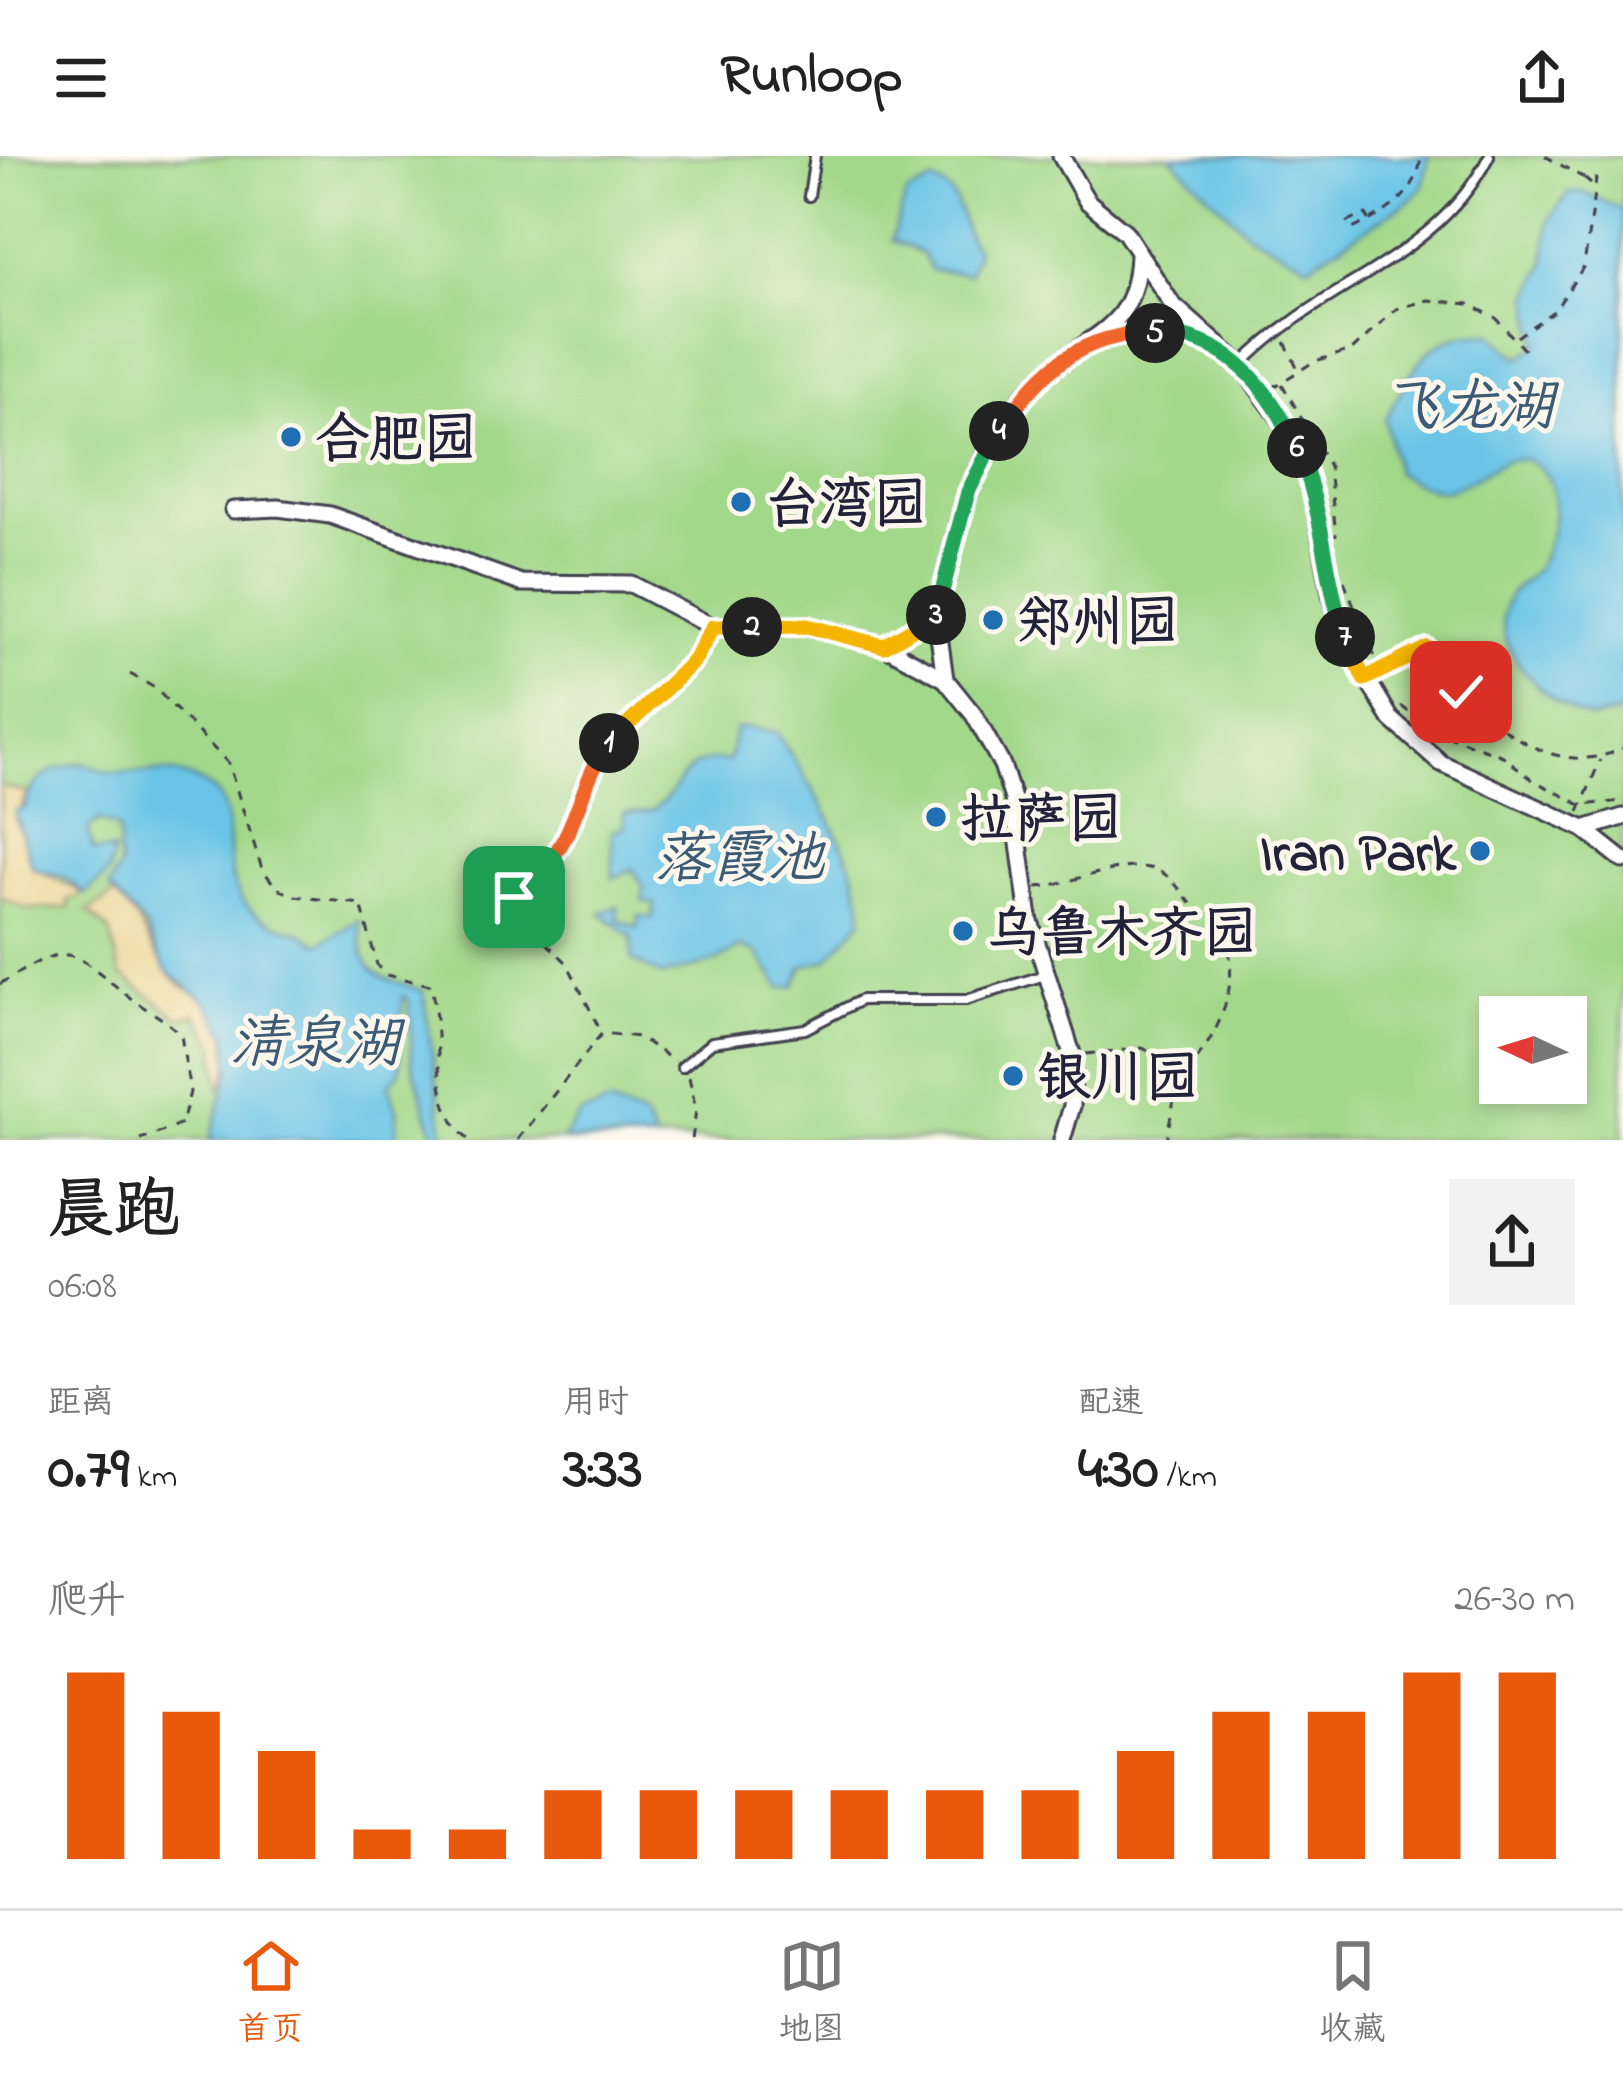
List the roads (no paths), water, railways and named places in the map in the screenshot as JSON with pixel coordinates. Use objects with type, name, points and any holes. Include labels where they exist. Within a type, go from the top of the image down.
[{"type":"street","points":[[1061,156],[1087,201],[1125,232],[1172,304],[1207,340],[1241,365],[1290,432],[1312,488],[1331,594],[1349,649],[1390,719],[1442,764],[1580,827],[1623,860]]},
{"type":"street","points":[[945,679],[936,614],[968,492],[994,437],[1023,396],[1055,366],[1099,338],[1131,301],[1138,255]]},
{"type":"street","points":[[1099,338],[1142,333],[1207,340]]},
{"type":"street","points":[[233,510],[278,508],[330,515],[521,583],[631,584],[713,627],[807,626],[884,646],[945,679],[974,715],[1008,781],[1023,888],[1073,1057],[1072,1106],[1062,1140]]},
{"type":"street","points":[[884,646],[936,614]]},
{"type":"street","points":[[1580,827],[1623,817]]},
{"type":"street","points":[[523,867],[536,874],[537,890],[519,899],[507,889],[509,874],[523,867]]},
{"type":"lane","points":[[809,196],[814,156]]},
{"type":"lane","points":[[1241,365],[1311,304],[1432,232],[1456,208],[1489,156]]},
{"type":"lane","points":[[536,874],[567,836],[604,749],[694,661],[713,627]]},
{"type":"lane","points":[[682,1067],[712,1042],[805,1029],[872,997],[966,1000],[1049,973]]},
{"type":"water","points":[[1170,156],[1429,156],[1423,186],[1412,199],[1309,265],[1249,234]]},
{"type":"water","points":[[932,182],[950,192],[977,251],[969,274],[931,270],[922,253],[892,240],[906,195]]},
{"type":"water","name":"飞龙湖","points":[[1583,192],[1623,210],[1623,712],[1592,719],[1540,688],[1512,653],[1505,634],[1503,614],[1510,595],[1536,569],[1552,527],[1554,496],[1543,471],[1531,462],[1509,460],[1450,489],[1427,487],[1396,473],[1385,419],[1414,369],[1450,339],[1491,333],[1519,358],[1538,345],[1530,297],[1545,265],[1549,220],[1569,193]]},
{"type":"water","name":"落霞池","points":[[735,729],[777,733],[817,797],[855,876],[862,920],[827,960],[803,966],[795,986],[780,988],[758,953],[741,947],[716,961],[662,976],[632,960],[632,937],[601,913],[618,906],[618,920],[638,928],[639,916],[652,918],[655,904],[642,901],[644,888],[633,869],[613,878],[612,831],[624,827],[624,813],[649,811],[663,802],[699,763],[729,761]]},
{"type":"water","name":"清泉湖","points":[[80,763],[116,773],[173,773],[207,786],[221,800],[227,818],[234,882],[244,902],[263,919],[320,943],[359,920],[364,954],[374,971],[423,991],[445,1140],[436,1140],[412,1063],[409,1001],[403,996],[400,1072],[389,1085],[397,1110],[397,1140],[210,1140],[230,1070],[227,1034],[207,1002],[166,970],[145,926],[109,888],[120,866],[118,828],[100,820],[88,829],[93,851],[114,851],[108,874],[85,894],[64,877],[33,869],[15,812],[25,808],[32,789],[44,776]]},
{"type":"water","points":[[609,1104],[644,1118],[656,1140],[562,1140],[580,1114]]},
{"type":"place","name":"合肥园","points":[[291,437]]},
{"type":"place","name":"台湾园","points":[[741,502]]},
{"type":"place","name":"郑州园","points":[[993,620]]},
{"type":"place","name":"拉萨园","points":[[936,817]]},
{"type":"place","name":"Iran Park","points":[[1480,851]]},
{"type":"place","name":"乌鲁木齐园","points":[[963,931]]},
{"type":"place","name":"银川园","points":[[1013,1076]]}]
